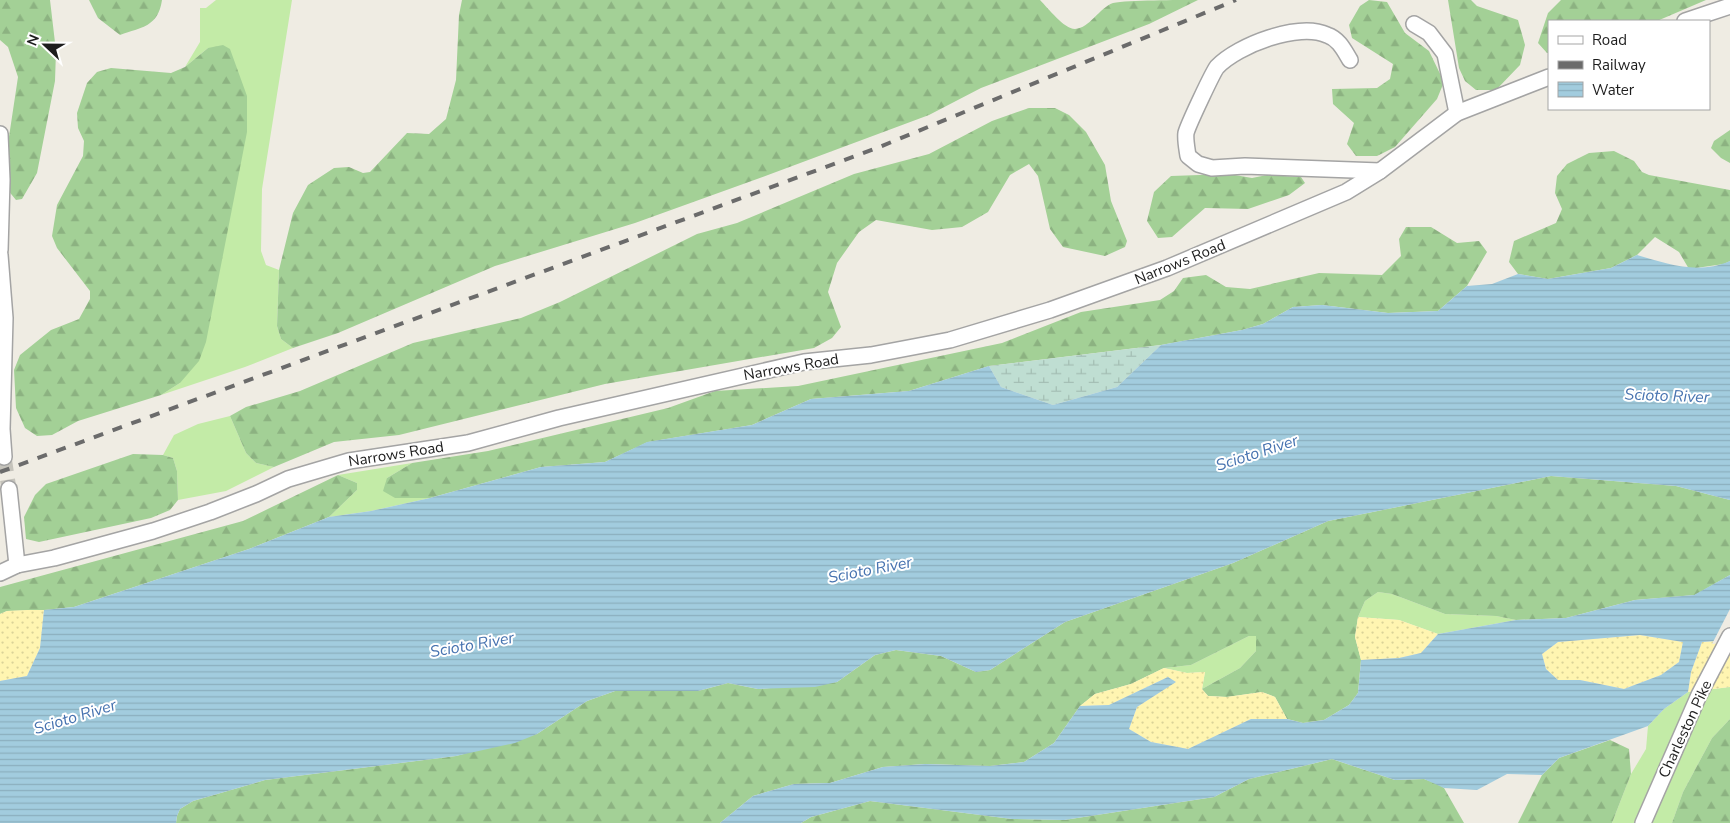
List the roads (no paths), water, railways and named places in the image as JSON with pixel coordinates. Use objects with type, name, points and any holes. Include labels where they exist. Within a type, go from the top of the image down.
[{"type":"street","points":[[1687,20],[1730,6]]},
{"type":"street","points":[[1414,24],[1429,33],[1445,54],[1457,114]]},
{"type":"street","points":[[1350,60],[1340,44],[1327,34],[1314,32],[1292,32],[1247,45],[1226,59],[1216,69],[1186,134],[1188,156],[1198,164],[1212,168],[1245,166],[1380,171]]},
{"type":"street","name":"Narrows Road","points":[[0,572],[16,565],[54,558],[153,531],[210,512],[288,479],[349,461],[468,443],[559,418],[804,362],[871,355],[950,340],[1050,310],[1167,268],[1346,192],[1380,171],[1457,114],[1548,77]]},
{"type":"street","points":[[0,134],[2,180],[0,250]]},
{"type":"street","points":[[0,255],[5,318],[2,429],[4,457]]},
{"type":"street","points":[[8,488],[16,565]]},
{"type":"street","name":"Charleston Pike","points":[[1643,823],[1699,696],[1730,636]]},
{"type":"water","name":"Scioto River","points":[[1637,255],[1672,265],[1695,268],[1718,265],[1730,261],[1730,500],[1676,486],[1551,476],[1328,521],[1233,563],[1065,622],[990,670],[976,672],[941,656],[896,650],[875,655],[837,682],[815,687],[758,689],[728,683],[698,691],[615,691],[587,701],[537,734],[515,743],[456,756],[265,780],[193,801],[180,809],[176,823],[0,823],[0,681],[27,676],[40,648],[44,610],[74,607],[249,549],[329,517],[371,511],[430,498],[541,467],[605,462],[647,442],[752,425],[811,399],[909,391],[989,366],[1001,387],[1053,405],[1117,387],[1161,345],[1242,330],[1263,324],[1293,307],[1322,305],[1388,313],[1438,311],[1467,286],[1492,284],[1518,274],[1548,279],[1611,268]]},
{"type":"water","points":[[1730,575],[1730,640],[1702,642],[1691,672],[1688,692],[1664,709],[1648,726],[1559,758],[1542,775],[1507,774],[1477,790],[1444,788],[1424,779],[1395,780],[1332,759],[1249,779],[1214,797],[1064,820],[1012,819],[870,801],[811,817],[801,823],[720,823],[753,796],[794,784],[830,783],[883,767],[925,764],[990,766],[1024,762],[1054,743],[1080,706],[1109,705],[1168,677],[1176,682],[1137,707],[1129,729],[1151,742],[1188,749],[1251,719],[1287,719],[1303,723],[1324,720],[1349,705],[1358,693],[1361,660],[1399,658],[1421,653],[1438,634],[1516,620],[1566,618],[1635,600],[1694,595]],"holes":[[[1640,635],[1683,642],[1679,662],[1661,675],[1624,689],[1580,680],[1558,680],[1546,669],[1542,654],[1558,642]]]},
{"type":"tunnel","points":[[4,457],[9,489]]},
{"type":"railway","points":[[0,472],[877,148],[1236,0]]}]
